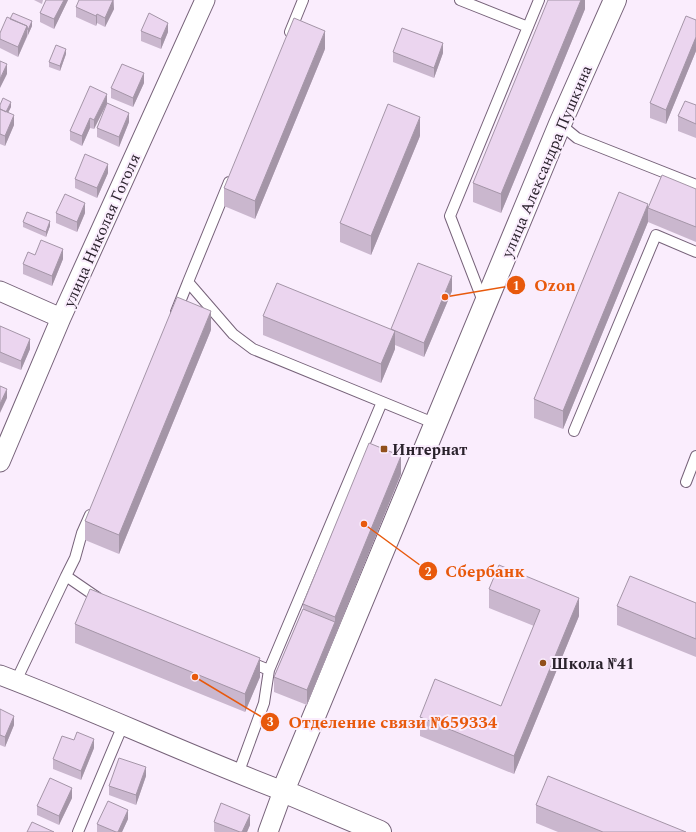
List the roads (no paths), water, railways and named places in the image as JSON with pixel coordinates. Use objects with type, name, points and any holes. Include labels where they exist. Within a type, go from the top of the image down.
[{"type":"main road","name":"улица Александра Пушкина","points":[[283,791],[560,124],[615,0]]},
{"type":"main road","points":[[283,791],[380,832]]},
{"type":"street","name":"улица Николая Гоголя","points":[[0,462],[61,318],[205,0]]},
{"type":"street","points":[[0,291],[61,318]]},
{"type":"street","points":[[8,678],[238,774],[283,791]]},
{"type":"street","name":"улица Александра Пушкина","points":[[268,832],[283,791]]},
{"type":"lane","points":[[286,43],[303,0]]},
{"type":"lane","points":[[460,0],[528,28]]},
{"type":"lane","points":[[484,306],[450,216],[539,0]]},
{"type":"lane","points":[[560,124],[577,138],[696,184]]},
{"type":"lane","points":[[173,318],[233,173]]},
{"type":"lane","points":[[574,431],[656,235],[696,252]]},
{"type":"lane","points":[[188,282],[233,334],[253,349],[436,424]]},
{"type":"lane","points":[[238,774],[264,703],[269,670],[382,402]]},
{"type":"lane","points":[[686,482],[696,456]]},
{"type":"lane","points":[[8,678],[75,558],[82,534],[94,505]]},
{"type":"lane","points":[[66,576],[103,601],[110,604]]},
{"type":"lane","points":[[240,658],[269,670]]},
{"type":"lane","points":[[78,832],[123,725]]},
{"type":"place","name":"Ozon","points":[[445,297]]},
{"type":"place","name":"Интернат","points":[[384,449]]},
{"type":"place","name":"Сбербанк","points":[[364,524]]},
{"type":"place","name":"Школа №41","points":[[543,663]]},
{"type":"place","name":"Отделение связи №659334","points":[[195,677]]}]
